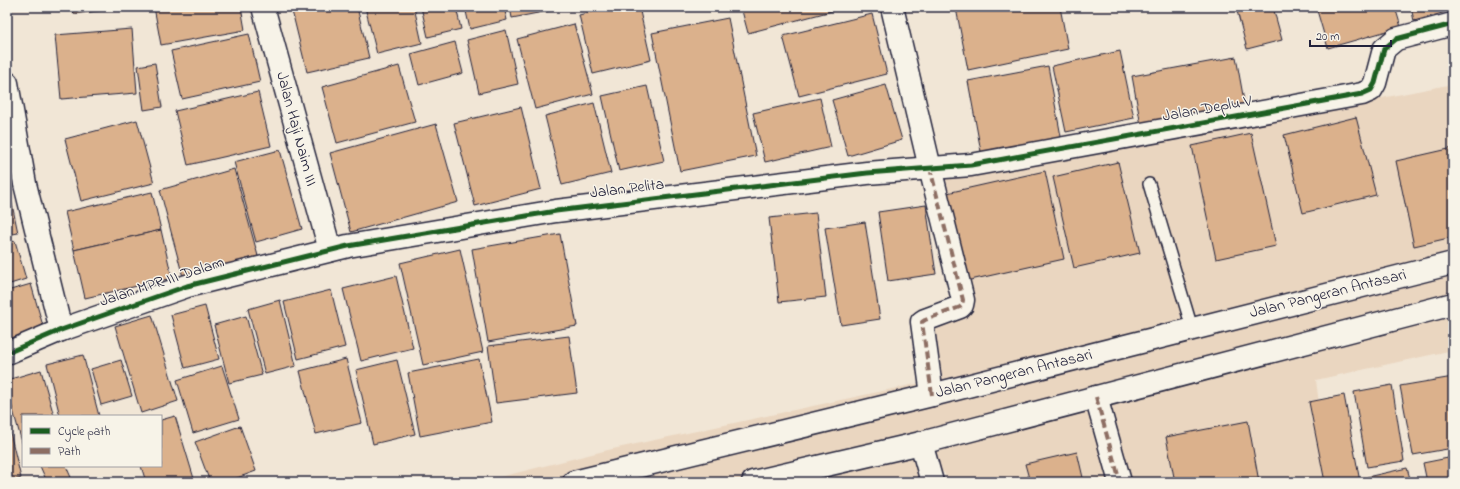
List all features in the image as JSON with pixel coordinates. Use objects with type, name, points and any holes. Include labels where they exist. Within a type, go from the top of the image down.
[{"type":"street","name":"Jalan Haji Naim III","points":[[263,7],[330,250]]},
{"type":"street","points":[[892,7],[962,300],[962,305],[960,307],[922,322],[932,395]]},
{"type":"street","name":"Jalan Deplu V","points":[[930,168],[971,165],[1362,94],[1370,90],[1376,83],[1384,49],[1396,39],[1453,24]]},
{"type":"street","points":[[7,83],[25,184],[61,330]]},
{"type":"street","name":"Jalan Pelita","points":[[330,250],[556,211],[867,172],[930,168]]},
{"type":"street","name":"Jalan MPR III Dalam","points":[[7,353],[61,330],[187,286],[330,250]]},
{"type":"street","name":"Jalan Pangeran Antasari","points":[[574,482],[932,395],[1453,263]]},
{"type":"street","points":[[753,482],[921,442],[1452,307]]},
{"type":"street","points":[[1096,397],[1120,482]]},
{"type":"street","points":[[921,442],[932,482]]},
{"type":"lane","points":[[1149,184],[1192,328]]},
{"type":"shaded area","points":[[1453,84],[1453,350],[1316,380],[1329,482],[948,482],[944,472],[894,482],[480,482],[608,450],[934,380],[928,326],[964,316],[946,178],[1199,134]]},
{"type":"building","points":[[48,7],[71,7],[48,10]]},
{"type":"building","points":[[72,7],[120,7],[120,8],[74,14]]},
{"type":"building","points":[[154,7],[241,7],[245,30],[161,45]]},
{"type":"building","points":[[291,7],[357,7],[369,58],[307,72]]},
{"type":"building","points":[[365,7],[414,7],[422,43],[377,54]]},
{"type":"building","points":[[421,7],[456,7],[461,29],[428,37]]},
{"type":"building","points":[[465,7],[504,7],[507,20],[470,29]]},
{"type":"building","points":[[510,7],[569,7],[512,18]]},
{"type":"building","points":[[611,7],[639,7],[651,60],[593,74],[579,15]]},
{"type":"building","points":[[741,7],[847,7],[748,33]]},
{"type":"building","points":[[1060,7],[1068,49],[968,70],[956,8]]},
{"type":"building","points":[[1236,7],[1273,7],[1282,40],[1247,49]]},
{"type":"building","points":[[1316,7],[1395,7],[1401,27],[1328,48]]},
{"type":"building","points":[[1411,7],[1453,7],[1453,10],[1414,21]]},
{"type":"building","points":[[872,14],[887,74],[799,96],[783,36]]},
{"type":"building","points":[[728,18],[756,156],[680,171],[652,33]]},
{"type":"building","points":[[574,24],[593,94],[535,109],[517,39]]},
{"type":"building","points":[[132,29],[137,93],[61,99],[55,35]]},
{"type":"building","points":[[506,30],[518,84],[479,93],[467,40]]},
{"type":"building","points":[[249,34],[260,82],[182,99],[171,51]]},
{"type":"building","points":[[455,42],[463,73],[419,85],[411,54]]},
{"type":"building","points":[[1120,51],[1134,118],[1066,132],[1052,66]]},
{"type":"building","points":[[1236,57],[1246,112],[1142,131],[1132,76]]},
{"type":"building","points":[[155,63],[162,107],[144,110],[138,66]]},
{"type":"building","points":[[399,66],[415,122],[337,143],[322,87]]},
{"type":"building","points":[[1048,66],[1062,142],[982,157],[968,81]]},
{"type":"building","points":[[886,85],[902,140],[848,156],[832,100]]},
{"type":"building","points":[[647,86],[664,161],[619,171],[602,96]]},
{"type":"building","points":[[258,92],[271,146],[188,165],[175,111]]},
{"type":"building","points":[[820,98],[831,147],[765,162],[753,113]]},
{"type":"building","points":[[594,103],[611,173],[562,185],[545,116]]},
{"type":"building","points":[[521,107],[541,189],[475,206],[454,123]]},
{"type":"building","points":[[1356,117],[1376,195],[1303,213],[1284,135]]},
{"type":"building","points":[[137,120],[154,183],[81,201],[65,139]]},
{"type":"building","points":[[436,124],[458,202],[351,232],[330,153]]},
{"type":"building","points":[[1251,133],[1276,246],[1216,259],[1192,146]]},
{"type":"building","points":[[1453,148],[1453,237],[1414,246],[1396,161]]},
{"type":"building","points":[[280,150],[302,229],[256,242],[234,162]]},
{"type":"building","points":[[1118,162],[1140,253],[1074,268],[1053,177]]},
{"type":"building","points":[[234,169],[258,256],[183,277],[160,190]]},
{"type":"building","points":[[1045,171],[1064,259],[966,281],[947,193]]},
{"type":"building","points":[[7,180],[18,233],[7,235]]},
{"type":"building","points":[[152,192],[161,230],[74,250],[65,212]]},
{"type":"building","points":[[926,205],[936,274],[888,281],[878,212]]},
{"type":"building","points":[[816,213],[826,297],[779,302],[769,218]]},
{"type":"building","points":[[865,222],[880,319],[841,325],[825,228]]},
{"type":"building","points":[[161,230],[172,278],[85,298],[74,250]]},
{"type":"building","points":[[560,234],[577,326],[488,342],[472,249]]},
{"type":"building","points":[[15,241],[26,279],[7,285],[7,243]]},
{"type":"building","points":[[460,249],[483,352],[423,365],[400,263]]},
{"type":"building","points":[[396,276],[413,348],[361,361],[343,289]]},
{"type":"building","points":[[31,284],[45,333],[7,344],[7,291]]},
{"type":"building","points":[[331,290],[345,347],[298,359],[284,302]]},
{"type":"building","points":[[280,300],[296,366],[265,374],[248,309]]},
{"type":"building","points":[[205,306],[219,359],[185,368],[171,315]]},
{"type":"building","points":[[152,315],[178,401],[141,413],[115,326]]},
{"type":"building","points":[[246,316],[262,375],[229,383],[214,325]]},
{"type":"building","points":[[569,336],[577,393],[496,403],[488,346]]},
{"type":"building","points":[[83,355],[99,415],[60,415],[47,364]]},
{"type":"building","points":[[346,359],[362,423],[316,434],[300,371]]},
{"type":"building","points":[[479,359],[492,422],[420,436],[408,373]]},
{"type":"building","points":[[121,360],[132,396],[101,405],[91,369]]},
{"type":"building","points":[[397,360],[415,434],[373,444],[356,370]]},
{"type":"building","points":[[222,366],[239,419],[193,433],[177,380]]},
{"type":"building","points":[[41,370],[54,415],[22,415],[22,442],[7,389],[7,380]]},
{"type":"building","points":[[1453,377],[1453,448],[1413,455],[1400,386]]},
{"type":"building","points":[[1392,385],[1404,461],[1367,467],[1354,392]]},
{"type":"building","points":[[1344,395],[1360,482],[1325,482],[1309,402]]},
{"type":"building","points":[[175,416],[195,482],[146,482],[141,467],[162,467],[162,420]]},
{"type":"building","points":[[7,420],[21,478],[7,482]]},
{"type":"building","points":[[1248,421],[1259,482],[1175,482],[1166,437]]},
{"type":"building","points":[[240,426],[256,471],[226,482],[210,482],[195,442]]},
{"type":"building","points":[[1077,452],[1084,482],[1030,482],[1025,464]]},
{"type":"building","points":[[1453,457],[1453,482],[1427,482],[1423,463]]},
{"type":"building","points":[[40,467],[66,467],[73,482],[47,482]]},
{"type":"building","points":[[1407,468],[1411,482],[1368,482],[1367,477]]},
{"type":"marked path","points":[[932,395],[922,322],[960,307],[963,300],[930,168],[933,167]]},
{"type":"marked path","points":[[1451,304],[1453,314]]},
{"type":"marked path","points":[[1096,397],[1120,482]]},
{"type":"cycle path","points":[[7,353],[61,330],[187,286],[348,246],[556,211],[867,173],[971,165],[1362,94],[1371,90],[1375,83],[1384,49],[1396,39],[1453,24]]}]
